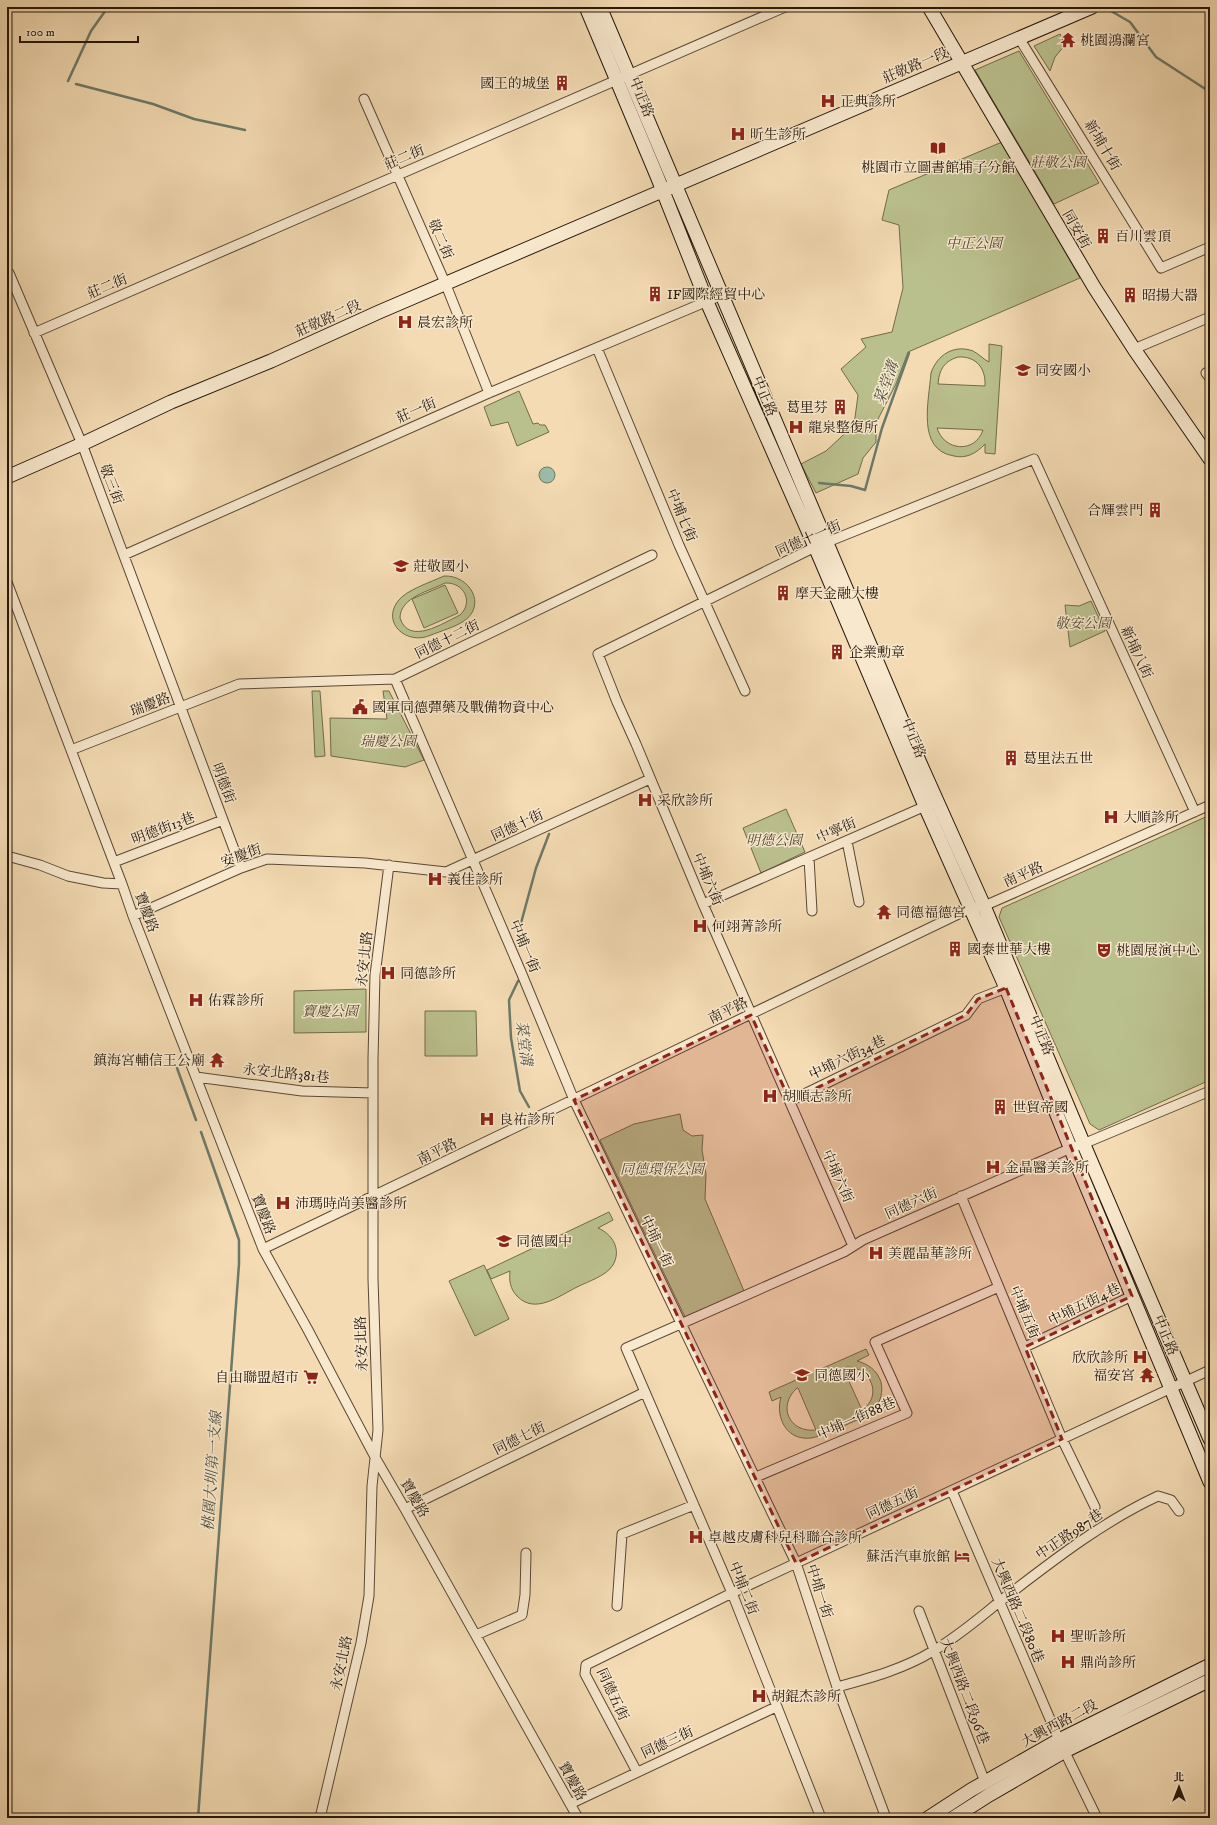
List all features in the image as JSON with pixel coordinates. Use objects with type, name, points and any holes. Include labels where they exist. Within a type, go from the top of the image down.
[{"type":"street","name":"中正路","points":[[586,7],[623,77],[677,186],[828,543],[971,908],[1210,1439]]},
{"type":"street","name":"中正路","points":[[600,7],[664,192],[707,302],[815,547],[931,804],[984,906],[1077,1146],[1132,1296],[1210,1482]]},
{"type":"street","name":"莊二街","points":[[34,333],[785,7]]},
{"type":"street","name":"同安街","points":[[929,7],[1080,264],[1134,349],[1210,459]]},
{"type":"street","name":"莊敬路一段","points":[[664,192],[1086,9]]},
{"type":"street","name":"新埔十街","points":[[1020,38],[1161,268],[1210,247]]},
{"type":"street","name":"敬二街","points":[[364,99],[446,285],[489,393]]},
{"type":"street","name":"莊敬路二段","points":[[7,477],[171,402],[271,361],[664,192]]},
{"type":"street","name":"敬三街","points":[[9,274],[82,444],[180,708]]},
{"type":"street","name":"莊一街","points":[[124,555],[489,393],[722,295]]},
{"type":"street","points":[[1134,349],[1210,317]]},
{"type":"street","name":"中埔七街","points":[[597,348],[705,603],[745,691]]},
{"type":"street","points":[[1210,371],[1206,373],[1210,378]]},
{"type":"street","name":"同德十一街","points":[[598,654],[705,603],[815,547],[1034,459]]},
{"type":"street","name":"新埔八街","points":[[1034,459],[1195,812]]},
{"type":"street","name":"同德十二街","points":[[239,684],[395,680],[652,555]]},
{"type":"street","name":"寶慶路","points":[[7,582],[114,862],[133,916],[262,1249],[308,1330],[376,1459],[578,1818]]},
{"type":"street","name":"中埔六街","points":[[598,654],[703,904],[853,1246]]},
{"type":"street","name":"中埔一街","points":[[395,680],[521,972],[574,1100],[796,1563],[837,1686],[886,1818]]},
{"type":"street","name":"瑞慶路","points":[[71,750],[239,684]]},
{"type":"street","name":"明德街","points":[[180,708],[241,868]]},
{"type":"street","name":"同德十街","points":[[390,865],[446,872],[650,779]]},
{"type":"street","name":"中寧街","points":[[703,904],[931,804]]},
{"type":"street","name":"南平路","points":[[262,1249],[971,908],[984,906],[1210,805]]},
{"type":"street","name":"明德街13巷","points":[[114,862],[223,820]]},
{"type":"street","points":[[847,840],[858,902]]},
{"type":"street","points":[[7,856],[40,865],[68,876],[103,883],[122,884]]},
{"type":"street","points":[[808,858],[812,911]]},
{"type":"street","name":"安慶街","points":[[133,916],[241,868],[267,859],[390,865]]},
{"type":"street","name":"永安北路","points":[[320,1818],[361,1643],[369,1596],[372,1486],[378,1430],[373,1288],[372,1197],[375,975],[390,865]]},
{"type":"street","name":"中埔六街34巷","points":[[790,1101],[966,1015],[978,999],[1006,988]]},
{"type":"street","name":"永安北路381巷","points":[[196,1077],[302,1091],[373,1093]]},
{"type":"street","name":"同德六街","points":[[626,1348],[844,1252],[863,1240],[961,1196],[1210,1091]]},
{"type":"street","name":"中埔五街","points":[[961,1196],[1062,1439],[1094,1507]]},
{"type":"street","name":"中埔一街88巷","points":[[756,1478],[906,1413],[875,1342],[999,1287]]},
{"type":"street","name":"中埔五街4巷","points":[[1025,1347],[1132,1296]]},
{"type":"street","name":"中埔二街","points":[[626,1348],[732,1593],[821,1818]]},
{"type":"street","name":"同德五街","points":[[637,1772],[585,1674],[586,1665],[732,1593],[1210,1370]]},
{"type":"street","name":"同德七街","points":[[405,1509],[645,1392]]},
{"type":"street","name":"大興西路二段80巷","points":[[952,1491],[1062,1745],[1097,1818]]},
{"type":"street","name":"中正路987巷","points":[[837,1686],[880,1675],[934,1650],[960,1634],[1077,1542],[1144,1502],[1158,1496],[1171,1500],[1179,1511]]},
{"type":"street","points":[[618,1606],[622,1534],[694,1505]]},
{"type":"street","points":[[476,1635],[522,1615],[525,1594],[526,1554]]},
{"type":"street","name":"大興西路二段96巷","points":[[919,1611],[986,1782]]},
{"type":"street","name":"大興西路二段","points":[[953,1818],[1062,1745],[1210,1665]]},
{"type":"street","name":"大興西路二段","points":[[928,1818],[986,1782],[1062,1745],[1210,1680]]},
{"type":"street","name":"同德三街","points":[[570,1804],[776,1707]]},
{"type":"highlighted area","points":[[1006,988],[1132,1296],[1025,1347],[1062,1439],[796,1563],[574,1100],[751,1015],[790,1101],[966,1015],[978,999]]},
{"type":"green space","points":[[1060,34],[1065,45],[1055,57],[1050,71],[1034,46]]},
{"type":"green space","name":"莊敬公園","points":[[1019,51],[1099,183],[1054,204],[975,70]]},
{"type":"green space","name":"中正公園","points":[[1002,142],[1080,278],[908,352],[896,384],[876,423],[876,442],[863,458],[858,474],[816,493],[801,464],[826,451],[854,425],[858,395],[841,369],[866,347],[861,339],[892,332],[903,288],[899,225],[882,220],[889,190]]},
{"type":"green space","points":[[989,344],[1002,346],[995,454],[985,453],[985,444],[975,453],[963,457],[942,452],[934,444],[929,434],[927,410],[931,373],[937,361],[942,356],[953,350],[966,349],[973,351],[989,362]],"holes":[[[958,357],[965,357],[975,361],[979,365],[984,374],[985,386],[938,384],[943,367],[949,361]],[[937,428],[983,430],[979,438],[973,443],[960,447],[946,441],[941,436]]]},
{"type":"green space","points":[[519,391],[533,424],[538,423],[540,425],[545,425],[549,432],[517,446],[508,422],[491,426],[484,407]]},
{"type":"green space","points":[[444,576],[461,580],[468,586],[475,599],[471,614],[464,621],[452,627],[422,638],[406,635],[399,630],[393,617],[394,609],[398,601],[407,593]],"holes":[[[445,583],[452,584],[462,589],[465,594],[466,604],[460,615],[427,630],[411,630],[404,626],[400,618],[401,611],[410,600]]]},
{"type":"green space","points":[[445,585],[458,613],[424,628],[412,599]]},
{"type":"green space","name":"敬安公園","points":[[1091,601],[1105,631],[1070,647],[1065,605],[1079,606]]},
{"type":"green space","name":"瑞慶公園","points":[[312,691],[320,691],[325,756],[315,757]]},
{"type":"green space","name":"瑞慶公園","points":[[383,691],[389,691],[424,760],[405,767],[331,756],[330,718],[387,719]]},
{"type":"green space","name":"明德公園","points":[[786,809],[805,852],[761,873],[743,828]]},
{"type":"green space","points":[[1210,815],[1210,1080],[1099,1130],[1090,1124],[999,917],[1002,908]]},
{"type":"green space","name":"寶慶公園","points":[[366,989],[366,1032],[294,1033],[294,991]]},
{"type":"green space","points":[[425,1011],[476,1011],[477,1056],[425,1056]]},
{"type":"green space","name":"同德環保公園","points":[[680,1114],[683,1130],[692,1136],[703,1135],[702,1150],[706,1174],[705,1199],[744,1291],[685,1317],[600,1140],[634,1124]]},
{"type":"green space","points":[[609,1212],[613,1220],[598,1228],[608,1234],[614,1243],[616,1248],[616,1259],[610,1269],[602,1275],[555,1299],[539,1304],[531,1304],[517,1296],[510,1284],[510,1271],[491,1279],[487,1270]]},
{"type":"green space","points":[[484,1265],[509,1319],[475,1336],[449,1281]]},
{"type":"green space","points":[[866,1349],[869,1355],[857,1361],[865,1364],[875,1371],[881,1382],[882,1389],[879,1402],[869,1414],[820,1436],[811,1438],[795,1436],[789,1432],[780,1413],[781,1397],[772,1401],[769,1392]],"holes":[[[848,1367],[863,1372],[872,1384],[872,1398],[862,1410],[843,1368]],[[798,1388],[816,1430],[807,1430],[799,1427],[793,1423],[789,1417],[787,1410],[788,1403],[791,1395]]]},
{"type":"shaded area","points":[[547,467],[553,469],[555,475],[553,481],[547,483],[541,481],[539,475],[541,469]]},
{"type":"waterway","points":[[68,81],[91,31],[108,7]]},
{"type":"waterway","points":[[1104,7],[1130,22],[1156,57],[1210,92]]},
{"type":"waterway","points":[[76,84],[153,104],[194,119],[245,130]]},
{"type":"waterway","name":"菜堂溝","points":[[819,483],[851,486],[865,490],[882,428],[909,353]]},
{"type":"waterway","name":"菜堂溝","points":[[521,923],[536,868],[549,834]]},
{"type":"waterway","name":"菜堂溝","points":[[518,981],[509,1000],[511,1038],[520,1091],[529,1107]]},
{"type":"waterway","name":"桃園大圳第一支線","points":[[177,1068],[196,1120]]},
{"type":"waterway","name":"桃園大圳第一支線","points":[[198,1818],[239,1264],[239,1240],[201,1132]]},
{"type":"place","name":"桃園鴻瀾宮","points":[[1068,40]]},
{"type":"place","name":"國王的城堡","points":[[562,83]]},
{"type":"place","name":"正典診所","points":[[828,101]]},
{"type":"place","name":"昕生診所","points":[[738,134]]},
{"type":"place","name":"桃園市立圖書館埔子分館","points":[[938,148]]},
{"type":"place","name":"百川雲頂","points":[[1103,236]]},
{"type":"place","name":"IF國際經貿中心","points":[[655,294]]},
{"type":"place","name":"昭揚大器","points":[[1130,295]]},
{"type":"place","name":"晨宏診所","points":[[405,322]]},
{"type":"place","name":"同安國小","points":[[1023,370]]},
{"type":"place","name":"葛里芬","points":[[840,407]]},
{"type":"place","name":"龍泉整復所","points":[[796,427]]},
{"type":"place","name":"合輝雲門","points":[[1155,510]]},
{"type":"place","name":"莊敬國小","points":[[401,566]]},
{"type":"place","name":"摩天金融大樓","points":[[783,593]]},
{"type":"place","name":"企業勳章","points":[[837,652]]},
{"type":"place","name":"國軍同德彈藥及戰備物資中心","points":[[360,707]]},
{"type":"place","name":"葛里法五世","points":[[1011,758]]},
{"type":"place","name":"采欣診所","points":[[645,800]]},
{"type":"place","name":"大順診所","points":[[1111,817]]},
{"type":"place","name":"義佳診所","points":[[435,879]]},
{"type":"place","name":"同德福德宮","points":[[884,912]]},
{"type":"place","name":"何翊菁診所","points":[[700,926]]},
{"type":"place","name":"國泰世華大樓","points":[[955,949]]},
{"type":"place","name":"桃園展演中心","points":[[1104,950]]},
{"type":"place","name":"同德診所","points":[[388,973]]},
{"type":"place","name":"佑霖診所","points":[[196,1000]]},
{"type":"place","name":"鎮海宮輔信王公廟","points":[[217,1060]]},
{"type":"place","name":"胡順志診所","points":[[770,1096]]},
{"type":"place","name":"世貿帝國","points":[[1000,1107]]},
{"type":"place","name":"良祐診所","points":[[487,1119]]},
{"type":"place","name":"金晶醫美診所","points":[[993,1167]]},
{"type":"place","name":"沛瑪時尚美醫診所","points":[[283,1203]]},
{"type":"place","name":"同德國中","points":[[504,1241]]},
{"type":"place","name":"美麗晶華診所","points":[[876,1253]]},
{"type":"place","name":"欣欣診所","points":[[1140,1357]]},
{"type":"place","name":"同德國小","points":[[802,1375]]},
{"type":"place","name":"福安宮","points":[[1147,1375]]},
{"type":"place","name":"自由聯盟超市","points":[[311,1377]]},
{"type":"place","name":"卓越皮膚科兒科聯合診所","points":[[696,1537]]},
{"type":"place","name":"蘇活汽車旅館","points":[[962,1556]]},
{"type":"place","name":"聖昕診所","points":[[1058,1636]]},
{"type":"place","name":"鼎尚診所","points":[[1068,1662]]},
{"type":"place","name":"胡錕杰診所","points":[[759,1696]]}]
